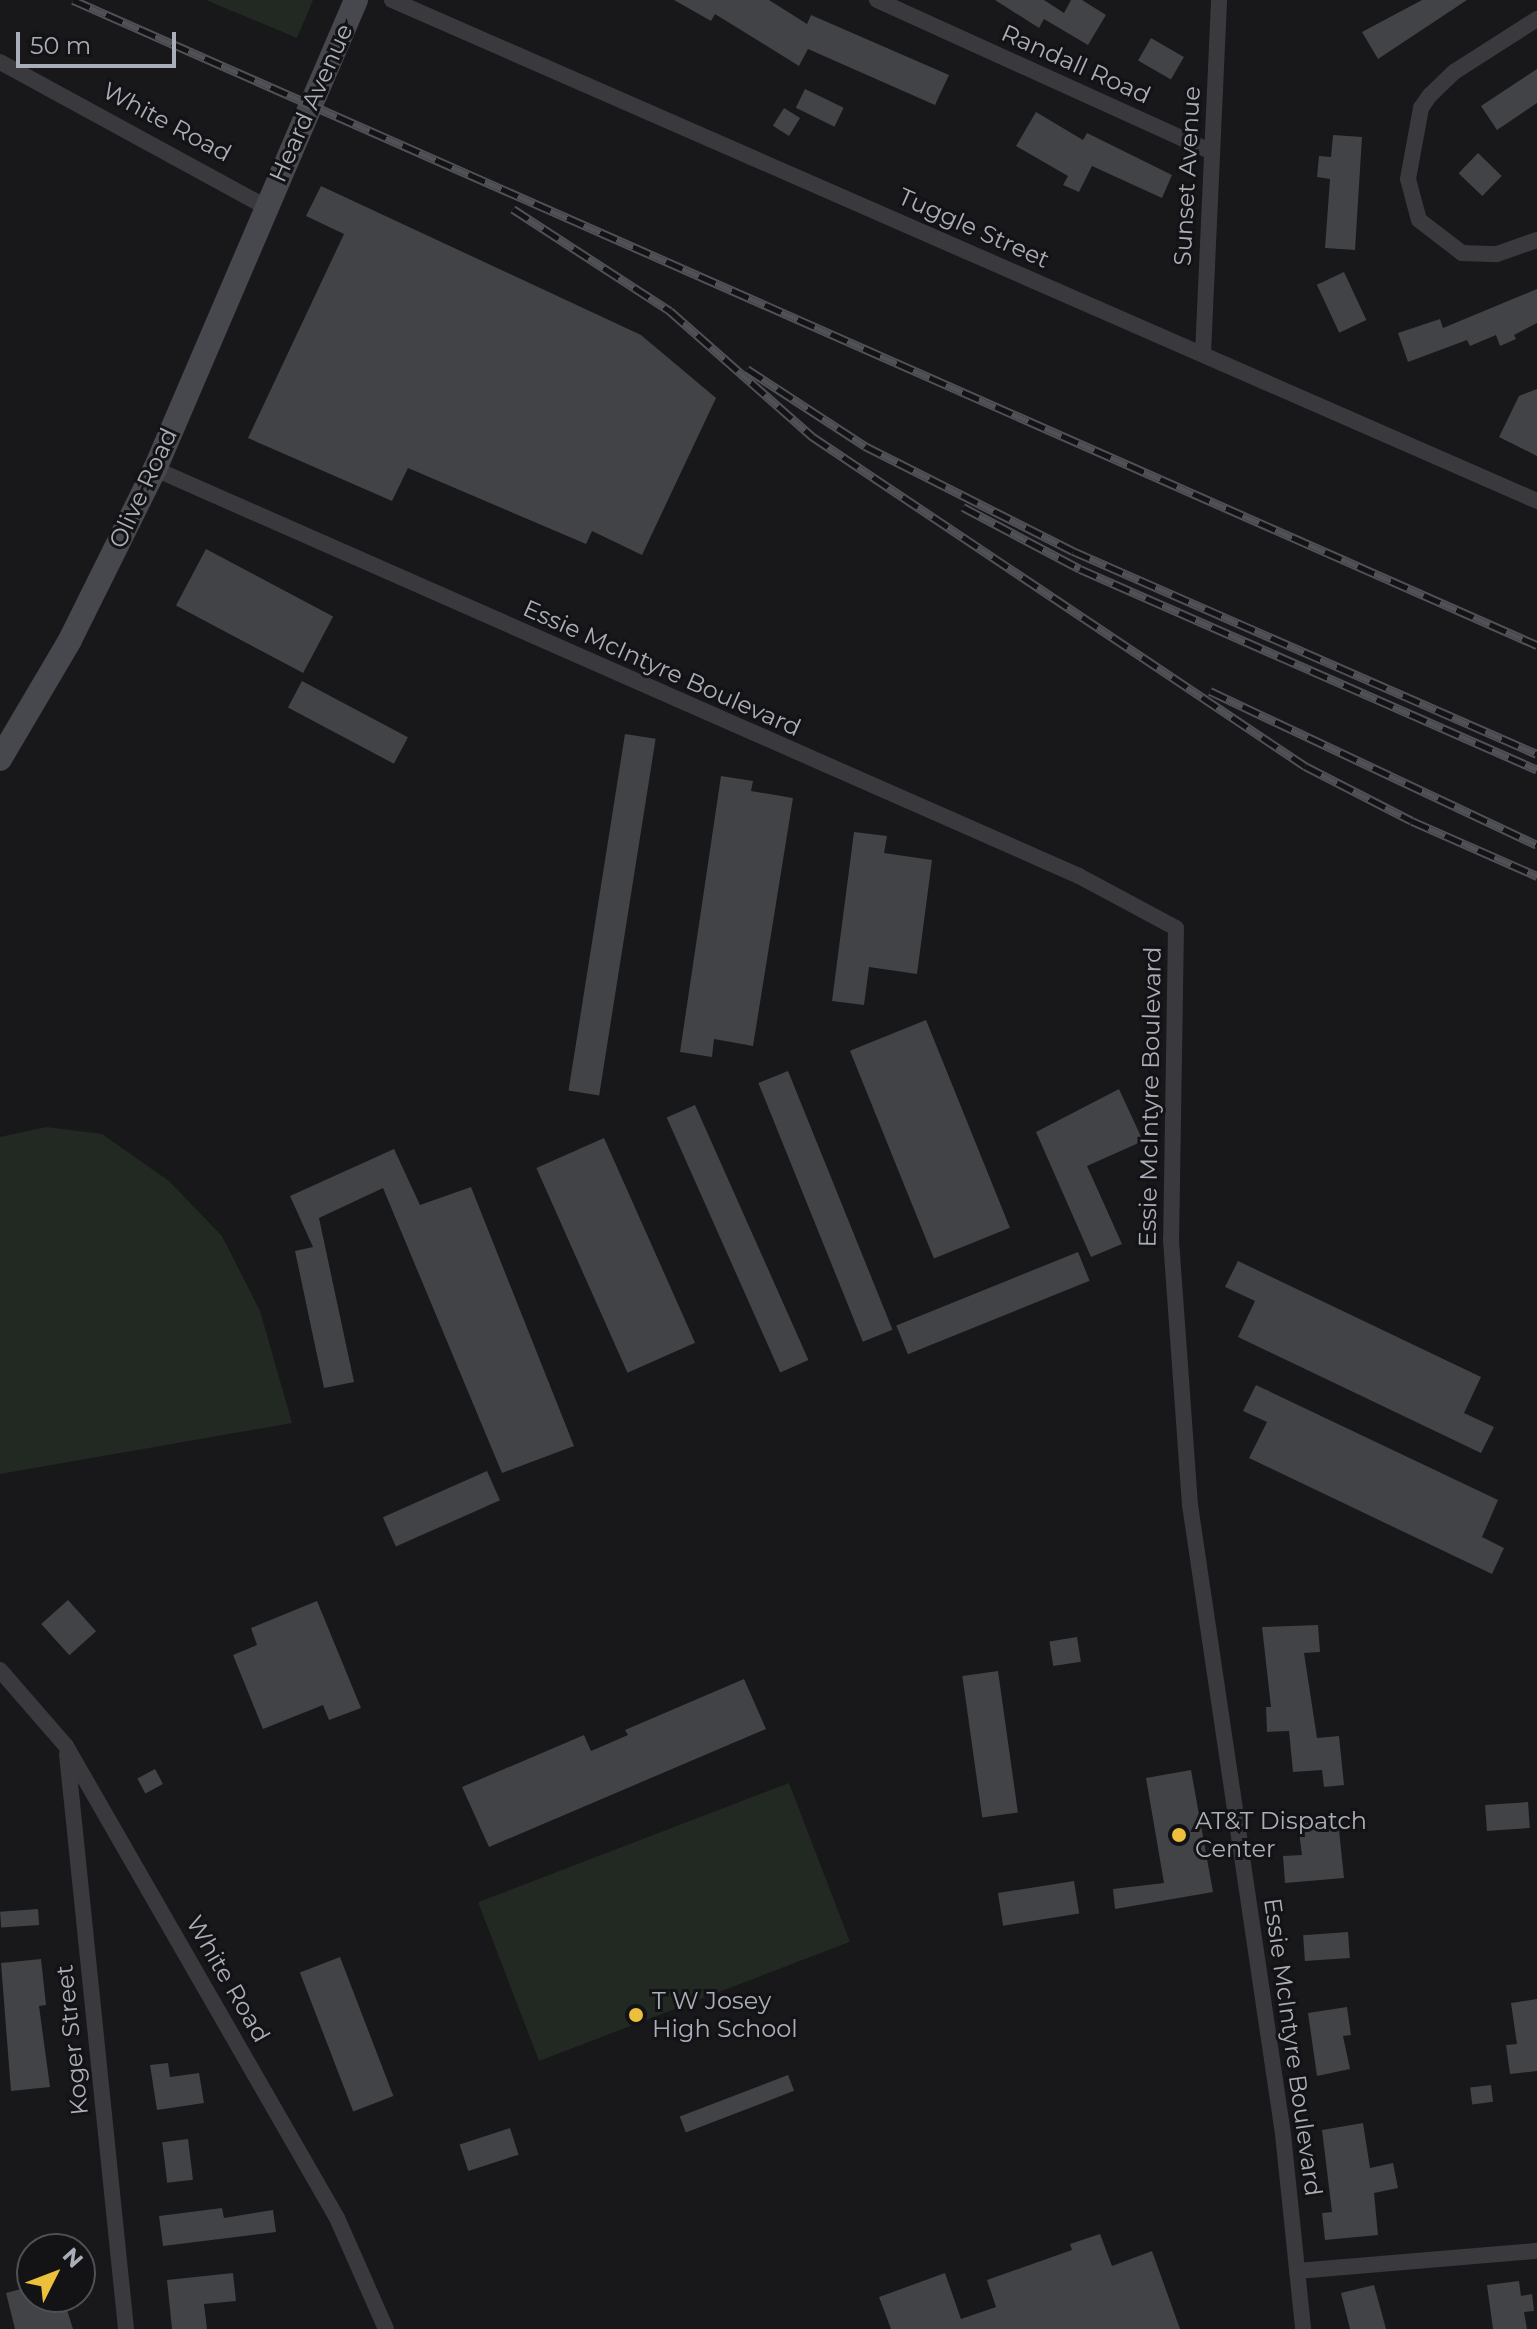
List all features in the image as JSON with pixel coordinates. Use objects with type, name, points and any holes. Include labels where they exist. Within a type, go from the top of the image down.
[{"type":"street","name":"Heard Avenue","points":[[266,207],[356,0]]},
{"type":"street","name":"Tuggle Street","points":[[392,0],[1537,501]]},
{"type":"street","name":"Randall Road","points":[[877,0],[1212,152]]},
{"type":"street","name":"Sunset Avenue","points":[[1203,354],[1219,0]]},
{"type":"street","points":[[1537,19],[1454,72],[1421,108],[1408,179],[1419,220],[1433,235],[1462,253],[1479,256],[1537,240]]},
{"type":"street","name":"White Road","points":[[0,62],[266,207]]},
{"type":"street","name":"Olive Road","points":[[0,759],[70,640],[155,469],[266,207]]},
{"type":"street","name":"Essie McIntyre Boulevard","points":[[155,469],[1079,876],[1176,928],[1171,1240],[1190,1505],[1283,2134],[1303,2329]]},
{"type":"street","name":"White Road","points":[[0,1670],[66,1746],[337,2218],[386,2329]]},
{"type":"street","name":"Koger Street","points":[[66,1746],[126,2329]]},
{"type":"street","points":[[1297,2271],[1537,2251]]},
{"type":"shaded area","points":[[206,0],[313,0],[297,38]]},
{"type":"shaded area","points":[[46,1127],[102,1134],[169,1181],[222,1236],[260,1311],[292,1423],[0,1474],[0,1137]]},
{"type":"shaded area","points":[[789,1783],[850,1942],[539,2061],[478,1902]]},
{"type":"building","points":[[674,0],[769,0],[807,24],[811,15],[949,75],[935,105],[808,49],[799,66],[715,14],[711,21]]},
{"type":"building","points":[[995,0],[1044,0],[1064,13],[1071,0],[1082,0],[1106,15],[1088,45],[1044,19],[1039,28]]},
{"type":"building","points":[[1422,0],[1467,0],[1378,59],[1362,32]]},
{"type":"building","points":[[1151,38],[1184,57],[1171,80],[1138,61]]},
{"type":"building","points":[[1537,69],[1537,103],[1497,130],[1481,106]]},
{"type":"building","points":[[805,89],[844,108],[834,127],[796,108]]},
{"type":"building","points":[[784,108],[800,118],[789,136],[773,126]]},
{"type":"building","points":[[1036,112],[1083,140],[1087,133],[1172,175],[1162,198],[1092,166],[1079,192],[1063,185],[1068,176],[1016,146]]},
{"type":"building","points":[[1333,135],[1362,137],[1355,250],[1325,248],[1330,179],[1317,177],[1319,156],[1331,157]]},
{"type":"building","points":[[1478,153],[1502,176],[1482,196],[1459,173]]},
{"type":"building","points":[[321,186],[641,335],[716,398],[642,555],[592,531],[586,544],[408,468],[392,501],[248,438],[344,234],[306,216]]},
{"type":"building","points":[[1344,272],[1366,320],[1339,333],[1317,285]]},
{"type":"building","points":[[1537,289],[1537,323],[1514,335],[1516,339],[1500,346],[1496,335],[1470,346],[1467,340],[1408,362],[1398,333],[1440,319],[1443,328]]},
{"type":"building","points":[[1537,389],[1537,456],[1499,437],[1519,396]]},
{"type":"building","points":[[206,549],[333,617],[303,673],[176,606]]},
{"type":"building","points":[[302,681],[408,737],[394,764],[288,707]]},
{"type":"building","points":[[625,734],[656,739],[599,1095],[569,1091]]},
{"type":"building","points":[[721,776],[753,781],[751,791],[793,798],[753,1046],[714,1039],[712,1057],[680,1052]]},
{"type":"building","points":[[854,832],[887,836],[884,853],[932,860],[917,974],[869,967],[864,1005],[832,1001]]},
{"type":"building","points":[[926,1020],[1010,1228],[934,1258],[850,1051]]},
{"type":"building","points":[[788,1071],[893,1330],[863,1342],[758,1083]]},
{"type":"building","points":[[1119,1089],[1143,1141],[1087,1166],[1122,1244],[1091,1257],[1036,1132]]},
{"type":"building","points":[[695,1105],[808,1360],[780,1372],[667,1118]]},
{"type":"building","points":[[604,1138],[695,1343],[628,1373],[536,1168]]},
{"type":"building","points":[[394,1149],[420,1205],[471,1187],[574,1446],[502,1473],[383,1188],[319,1218],[354,1382],[324,1388],[295,1251],[313,1247],[290,1196]]},
{"type":"building","points":[[1078,1252],[1090,1281],[908,1354],[896,1325]]},
{"type":"building","points":[[1238,1261],[1481,1377],[1464,1413],[1494,1427],[1481,1453],[1238,1337],[1255,1301],[1225,1287]]},
{"type":"building","points":[[1256,1385],[1498,1500],[1482,1537],[1504,1548],[1492,1574],[1249,1458],[1267,1422],[1243,1411]]},
{"type":"building","points":[[487,1471],[500,1500],[396,1547],[383,1517]]},
{"type":"building","points":[[68,1600],[96,1631],[69,1655],[41,1624]]},
{"type":"building","points":[[317,1601],[361,1708],[329,1720],[323,1705],[263,1729],[233,1655],[257,1645],[251,1628]]},
{"type":"building","points":[[1318,1625],[1320,1652],[1304,1653],[1317,1738],[1339,1736],[1344,1785],[1324,1787],[1322,1770],[1293,1772],[1289,1731],[1267,1732],[1266,1707],[1271,1707],[1262,1627]]},
{"type":"building","points":[[1077,1637],[1081,1662],[1053,1666],[1049,1641]]},
{"type":"building","points":[[998,1671],[1018,1813],[982,1818],[962,1676]]},
{"type":"building","points":[[744,1679],[766,1729],[489,1847],[462,1787],[584,1735],[591,1751],[628,1735],[625,1730]]},
{"type":"building","points":[[155,1769],[163,1784],[145,1793],[137,1778]]},
{"type":"building","name":"AT&T Dispatch Center","points":[[1191,1770],[1213,1892],[1115,1909],[1113,1889],[1164,1883],[1146,1778]]},
{"type":"building","points":[[1528,1802],[1530,1828],[1487,1831],[1485,1805]]},
{"type":"building","points":[[1338,1820],[1344,1878],[1285,1883],[1283,1856],[1302,1855],[1298,1824]]},
{"type":"building","points":[[1074,1881],[1079,1914],[1003,1926],[998,1893]]},
{"type":"building","points":[[38,1909],[39,1925],[1,1928],[0,1912]]},
{"type":"building","points":[[1348,1932],[1350,1958],[1305,1961],[1303,1935]]},
{"type":"building","points":[[340,1957],[393,2096],[353,2112],[300,1972]]},
{"type":"building","points":[[41,1959],[46,2005],[39,2006],[50,2087],[11,2091],[1,1963]]},
{"type":"building","points":[[1537,1999],[1537,2071],[1510,2074],[1506,2045],[1517,2044],[1511,2003]]},
{"type":"building","points":[[1347,2007],[1351,2035],[1343,2036],[1350,2069],[1317,2076],[1308,2013]]},
{"type":"building","points":[[168,2063],[170,2077],[199,2073],[204,2103],[157,2110],[150,2065]]},
{"type":"building","points":[[788,2075],[794,2091],[686,2132],[680,2117]]},
{"type":"building","points":[[1491,2085],[1493,2102],[1472,2104],[1470,2088]]},
{"type":"building","points":[[1363,2123],[1370,2168],[1393,2163],[1398,2188],[1374,2193],[1378,2235],[1325,2240],[1322,2213],[1332,2212],[1322,2130]]},
{"type":"building","points":[[510,2128],[519,2155],[468,2171],[460,2144]]},
{"type":"building","points":[[188,2139],[193,2180],[167,2183],[162,2142]]},
{"type":"building","points":[[222,2208],[224,2218],[273,2210],[276,2232],[163,2246],[159,2216]]},
{"type":"building","points":[[1100,2234],[1112,2266],[1152,2251],[1180,2329],[891,2329],[879,2297],[945,2273],[961,2319],[996,2307],[987,2280],[1072,2250],[1070,2244]]},
{"type":"building","points":[[233,2273],[236,2301],[204,2304],[207,2329],[172,2329],[167,2280]]},
{"type":"building","points":[[1519,2281],[1521,2296],[1532,2294],[1534,2311],[1524,2312],[1527,2329],[1493,2329],[1487,2285]]},
{"type":"building","points":[[1374,2285],[1386,2329],[1350,2329],[1341,2293]]},
{"type":"building","points":[[16,2290],[16,2313],[68,2313],[73,2329],[15,2329],[6,2293]]},
{"type":"railway","points":[[73,0],[1537,645]]},
{"type":"railway","points":[[513,209],[670,311],[813,437],[1305,766],[1412,821],[1537,876]]},
{"type":"railway","points":[[747,369],[865,446],[1073,551],[1537,754]]},
{"type":"railway","points":[[963,507],[1080,569],[1537,770]]},
{"type":"railway","points":[[1210,691],[1537,845]]},
{"type":"place","name":"AT&T Dispatch Center","points":[[1179,1835]]},
{"type":"place","name":"T W Josey High School","points":[[636,2015]]}]
